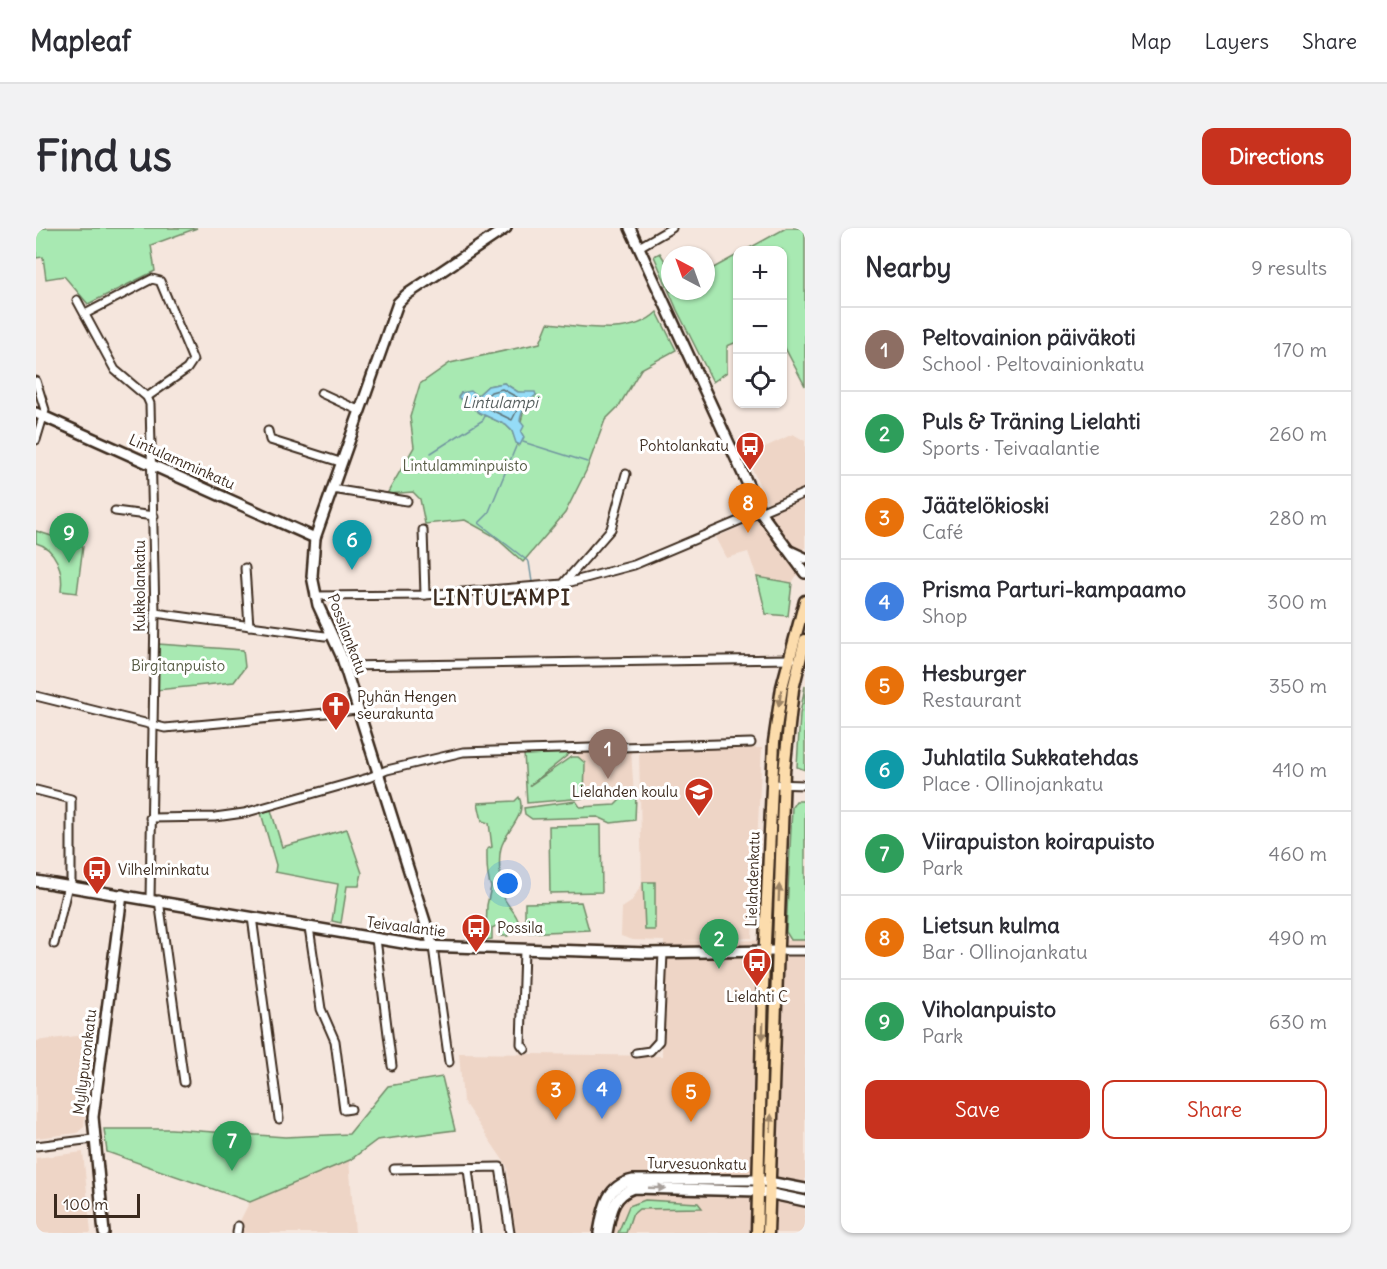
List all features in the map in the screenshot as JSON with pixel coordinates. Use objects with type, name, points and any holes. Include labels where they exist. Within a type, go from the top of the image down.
[{"type":"main road","name":"Possilankatu","points":[[433,947],[344,666],[315,596],[312,564],[315,538],[340,462],[400,300],[506,228]]},
{"type":"main road","points":[[630,228],[761,513],[805,573]]},
{"type":"main road","name":"Lintulamminkatu","points":[[40,414],[315,538]]},
{"type":"main road","points":[[788,549],[805,558]]},
{"type":"main road","name":"Lielahdenkatu","points":[[771,951],[794,659],[805,601]]},
{"type":"main road","name":"Lielahdenkatu","points":[[757,1233],[763,1187],[771,951],[771,784],[778,709],[794,659],[805,640]]},
{"type":"main road","name":"Teivaalantie","points":[[36,881],[433,947],[663,953],[771,951]]},
{"type":"main road","name":"Myllypuronkatu","points":[[104,1233],[93,1139],[94,1107],[122,894]]},
{"type":"main road","name":"Turvesuonkatu","points":[[599,1233],[607,1197],[628,1181],[644,1178],[763,1187]]},
{"type":"main road","points":[[763,1187],[805,1189]]},
{"type":"main road","points":[[763,1187],[805,1201]]},
{"type":"main road","name":"Lielahdenkatu","points":[[763,1187],[768,1233]]},
{"type":"main road","name":"Turvesuonkatu","points":[[607,1233],[613,1205],[618,1197],[634,1188],[763,1187]]},
{"type":"street","points":[[639,247],[672,228]]},
{"type":"street","points":[[77,300],[115,370],[147,397],[188,369],[193,360],[160,281],[157,279],[149,280],[85,314]]},
{"type":"street","points":[[36,381],[44,407],[40,414],[36,440]]},
{"type":"street","points":[[321,393],[358,410]]},
{"type":"street","name":"Kukkolankatu","points":[[147,397],[150,404],[153,465],[155,613],[150,818],[155,899],[184,1082]]},
{"type":"street","points":[[268,431],[270,440],[340,462]]},
{"type":"street","points":[[563,584],[611,530],[626,474]]},
{"type":"street","points":[[332,489],[407,501]]},
{"type":"street","points":[[315,596],[425,595],[563,584],[634,565],[805,494]]},
{"type":"street","points":[[115,511],[154,516]]},
{"type":"street","points":[[423,530],[425,595]]},
{"type":"street","points":[[245,568],[249,626]]},
{"type":"street","points":[[155,613],[325,636],[331,634]]},
{"type":"street","points":[[344,666],[794,659]]},
{"type":"street","points":[[36,696],[165,728],[358,710]]},
{"type":"street","points":[[150,818],[215,817],[244,813],[463,752],[751,743]]},
{"type":"street","points":[[771,784],[805,785]]},
{"type":"street","points":[[36,789],[71,799],[69,885],[54,945]]},
{"type":"street","points":[[252,917],[279,1119]]},
{"type":"street","points":[[309,927],[321,1009],[334,1041],[344,1110],[351,1109]]},
{"type":"street","points":[[376,939],[392,1066]]},
{"type":"street","points":[[433,947],[449,1062]]},
{"type":"street","points":[[524,950],[520,1044],[525,1049]]},
{"type":"street","points":[[771,951],[805,951]]},
{"type":"street","points":[[636,1053],[650,1051],[659,1041],[663,953]]},
{"type":"street","points":[[36,1146],[93,1139]]},
{"type":"street","points":[[394,1169],[500,1167],[510,1233]]},
{"type":"street","points":[[468,1169],[476,1233]]},
{"type":"shaded area","points":[[793,434],[805,441],[805,489],[769,505],[746,456]]},
{"type":"shaded area","points":[[805,495],[805,562],[792,583],[757,577],[748,552],[727,558],[716,537],[753,522]]},
{"type":"shaded area","points":[[762,748],[752,938],[683,941],[805,940],[805,1233],[515,1233],[507,1166],[463,1101],[459,1053],[662,1056],[664,941],[633,940],[621,936],[622,908],[631,902],[642,884],[639,750]]},
{"type":"shaded area","points":[[631,750],[634,796],[584,798],[585,763],[578,757],[578,751]]},
{"type":"shaded area","points":[[92,1034],[84,1127],[77,1133],[36,1138],[36,1041]]},
{"type":"shaded area","points":[[83,1152],[91,1233],[36,1233],[36,1158]]},
{"type":"shaded area","points":[[349,1160],[355,1233],[234,1233],[250,1201]]},
{"type":"green space","points":[[36,228],[197,228],[151,245],[155,271],[88,304],[64,276],[46,279],[43,257],[36,258]]},
{"type":"green space","points":[[786,228],[805,228],[805,386],[787,352],[787,246],[753,246]]},
{"type":"green space","points":[[661,255],[661,272],[654,256]]},
{"type":"green space","points":[[733,257],[733,344],[727,346],[727,372],[713,382],[673,300],[715,300],[715,267]]},
{"type":"green space","name":"Lintulamminpuisto","points":[[657,312],[676,350],[641,369],[619,406],[605,420],[586,471],[565,513],[523,562],[494,536],[465,520],[425,524],[420,499],[413,492],[387,494],[414,447],[410,417],[420,384],[450,363],[540,343],[548,323],[590,328],[620,328],[646,320]],"holes":[[[504,383],[518,392],[536,395],[523,412],[518,445],[512,431],[506,425],[480,413],[463,401],[461,393],[477,396],[488,386]]]},
{"type":"green space","points":[[36,531],[83,546],[77,593],[61,591],[60,569],[49,550],[36,543]]},
{"type":"green space","points":[[757,577],[792,583],[788,616],[766,614]]},
{"type":"green space","name":"Birgitanpuisto","points":[[158,644],[243,650],[245,667],[234,682],[157,690]]},
{"type":"green space","points":[[805,686],[805,770],[797,767],[800,714]]},
{"type":"green space","points":[[573,751],[529,786],[571,757],[578,757],[585,763],[584,798],[527,803],[524,753]]},
{"type":"green space","points":[[636,796],[635,820],[611,823],[598,817],[532,819],[525,814],[524,808],[576,801],[580,807],[615,805],[623,797]]},
{"type":"green space","points":[[519,797],[521,810],[503,842],[500,867],[505,900],[519,924],[508,928],[508,936],[500,936],[498,925],[492,928],[492,939],[469,942],[468,940],[486,933],[487,905],[491,887],[487,863],[487,849],[492,847],[489,823],[482,821],[478,803],[515,801]]},
{"type":"green space","points":[[796,801],[805,801],[805,940],[791,940],[786,932],[792,807]]},
{"type":"green space","points":[[271,810],[282,847],[347,829],[362,873],[359,886],[347,886],[341,923],[332,921],[338,884],[275,872],[276,865],[261,813]]},
{"type":"green space","points":[[601,825],[602,892],[550,893],[549,826]]},
{"type":"green space","points":[[643,882],[655,882],[655,930],[645,930]]},
{"type":"green space","points":[[581,902],[589,930],[525,933],[525,903]]},
{"type":"green space","points":[[442,1077],[455,1130],[377,1140],[350,1160],[250,1202],[107,1152],[104,1129],[171,1129],[285,1137],[349,1134],[388,1086]]},
{"type":"green space","points":[[645,1200],[698,1203],[702,1208],[639,1209],[632,1215],[626,1233],[618,1233],[629,1206]]},
{"type":"water","name":"Lintulampi","points":[[504,383],[518,392],[535,392],[536,395],[522,414],[520,421],[524,426],[521,432],[524,437],[520,445],[516,443],[512,431],[506,425],[480,413],[458,397],[461,393],[471,391],[477,396],[488,386]]},
{"type":"waterway","points":[[431,453],[483,420],[485,416]]},
{"type":"waterway","points":[[523,442],[587,462]]},
{"type":"waterway","points":[[517,444],[488,514],[479,523],[529,562],[532,582]]},
{"type":"place","name":"Pohtolankatu","points":[[750,472]]},
{"type":"place","name":"Lietsun kulma","points":[[748,533]]},
{"type":"place","name":"Viholanpuisto","points":[[69,563]]},
{"type":"place","name":"Juhlatila Sukkatehdas","points":[[352,570]]},
{"type":"place","name":"Pyhän Hengen seurakunta","points":[[336,732]]},
{"type":"place","name":"Peltovainion päiväkoti","points":[[608,779]]},
{"type":"place","name":"Lielahden koulu","points":[[699,818]]},
{"type":"place","name":"Vilhelminkatu","points":[[97,896]]},
{"type":"place","name":"Possila","points":[[476,954]]},
{"type":"place","name":"Puls & Träning Lielahti","points":[[719,969]]},
{"type":"place","name":"Lielahti C","points":[[757,988]]},
{"type":"place","name":"Prisma Parturi-kampaamo","points":[[602,1119]]},
{"type":"place","name":"Jäätelökioski","points":[[556,1120]]},
{"type":"place","name":"Hesburger","points":[[691,1122]]},
{"type":"place","name":"Viirapuiston koirapuisto","points":[[232,1171]]},
{"type":"district","name":"LINTULAMPI","points":[[502,598]]}]
